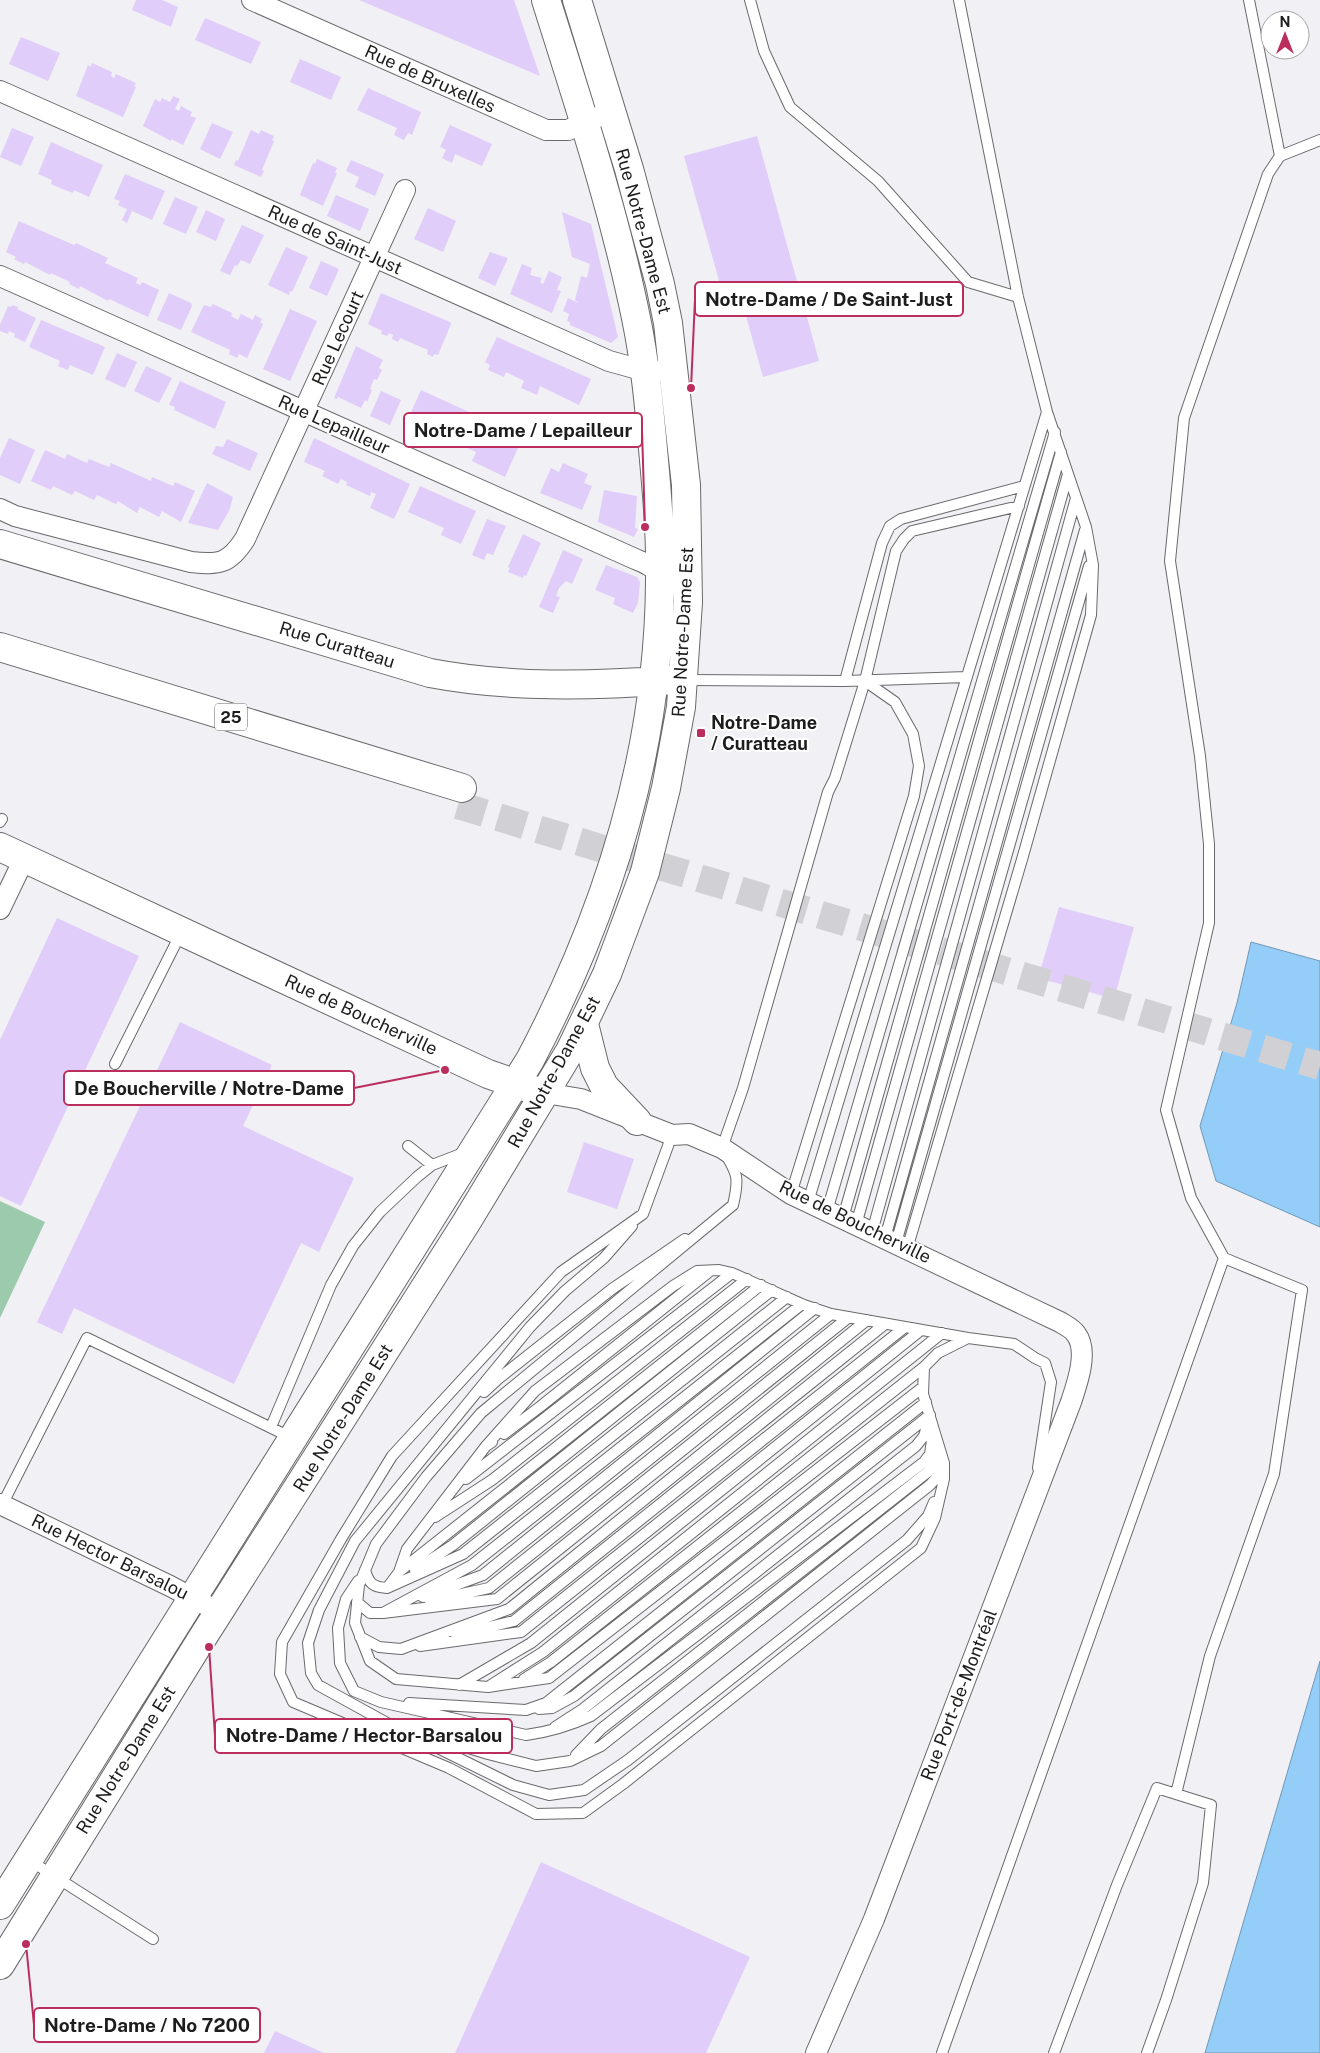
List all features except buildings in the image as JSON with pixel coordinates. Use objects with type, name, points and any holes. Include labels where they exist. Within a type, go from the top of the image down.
[{"type":"main road","name":"Rue Notre-Dame Est","points":[[0,1905],[193,1598],[282,1433],[474,1150],[530,1060],[562,1000],[590,933],[609,880],[632,798],[653,682],[660,582],[656,480],[645,371],[624,264],[584,122],[546,0]]},
{"type":"main road","name":"Rue Notre-Dame Est","points":[[0,1965],[219,1612],[460,1232],[545,1093],[584,1024],[621,939],[645,872],[666,788],[684,680],[688,602],[686,485],[666,315],[652,249],[576,0]]},
{"type":"main road","name":"Rue Curatteau","points":[[0,544],[430,673],[514,683],[684,680]]},
{"type":"main road","name":"25","points":[[0,647],[460,796],[0,664]]},
{"type":"main road","name":"Rue de Boucherville","points":[[0,847],[479,1070],[545,1093]]},
{"type":"main road","points":[[584,1024],[595,1068],[604,1086],[637,1120]]},
{"type":"street","name":"Rue de Bruxelles","points":[[252,0],[546,130],[568,130],[584,122],[611,114]]},
{"type":"street","name":"Rue de Saint-Just","points":[[0,91],[609,361],[645,371],[674,371]]},
{"type":"street","name":"Rue Lecourt","points":[[0,509],[15,516],[191,562],[216,564],[225,561],[237,552],[246,539],[305,412],[405,190]]},
{"type":"street","name":"Rue Lepailleur","points":[[0,276],[644,563],[658,572],[660,582]]},
{"type":"street","points":[[0,909],[24,859]]},
{"type":"street","name":"Rue de Boucherville","points":[[545,1093],[581,1099],[672,1135],[689,1134],[722,1148],[799,1198],[1060,1322],[1076,1333]]},
{"type":"street","name":"Rue Port-de-Montréal","points":[[816,2053],[874,1918],[1081,1373],[1080,1344],[1076,1333]]},
{"type":"street","name":"Rue Hector Barsalou","points":[[1,1504],[219,1612]]},
{"type":"lane","points":[[750,0],[764,51],[790,107],[878,181],[968,282],[1018,296]]},
{"type":"lane","points":[[870,1231],[1023,856],[1091,615],[1093,565],[1086,527],[1047,412],[1018,296],[959,0]]},
{"type":"lane","points":[[1249,0],[1280,156]]},
{"type":"lane","points":[[1176,1794],[1210,1656],[1274,1474],[1302,1290],[1224,1258],[1191,1198],[1166,1110],[1209,923],[1209,844],[1200,756],[1170,561],[1184,418],[1268,174],[1280,156],[1320,140]]},
{"type":"lane","points":[[799,1198],[967,678],[1047,412]]},
{"type":"lane","points":[[870,1231],[1055,432]]},
{"type":"lane","points":[[870,1231],[1061,452]]},
{"type":"lane","points":[[870,1231],[1068,474]]},
{"type":"lane","points":[[845,681],[882,543],[890,526],[901,519],[1024,486]]},
{"type":"lane","points":[[870,1231],[1076,498]]},
{"type":"lane","points":[[923,1387],[549,1678],[488,1687],[396,1679],[370,1661],[355,1623],[359,1585],[376,1544],[426,1477],[481,1413],[733,1205],[738,1184],[735,1170],[722,1148],[743,1088],[828,792],[835,778],[865,681],[896,551],[904,538],[912,531],[1019,506]]},
{"type":"lane","points":[[870,1231],[1086,527]]},
{"type":"lane","points":[[870,1231],[1092,556]]},
{"type":"lane","points":[[684,680],[865,681],[967,678]]},
{"type":"lane","points":[[799,1198],[914,796],[919,766],[913,734],[895,702],[865,681]]},
{"type":"lane","points":[[115,1064],[181,932]]},
{"type":"lane","points":[[672,1135],[643,1214],[604,1258],[565,1291],[530,1327],[355,1541],[319,1610],[308,1643],[311,1673],[318,1685],[387,1723],[513,1785],[549,1795],[584,1790],[628,1760],[907,1540],[928,1516],[944,1479]]},
{"type":"lane","points":[[408,1146],[432,1165]]},
{"type":"lane","points":[[1,1504],[87,1338],[282,1433],[328,1292],[353,1246],[380,1212],[416,1177],[432,1165],[474,1150]]},
{"type":"lane","points":[[449,1425],[498,1378],[612,1289],[733,1205]]},
{"type":"lane","points":[[643,1214],[562,1272],[392,1456],[340,1539],[282,1642],[280,1674],[293,1702],[449,1768],[536,1814],[583,1813],[623,1784],[921,1548],[935,1518],[944,1479],[944,1463],[923,1387],[924,1367]]},
{"type":"lane","points":[[942,2053],[1224,1258]]},
{"type":"lane","points":[[486,1446],[541,1406],[711,1270]]},
{"type":"lane","points":[[399,1572],[407,1549],[486,1446],[535,1391],[672,1286],[697,1271],[719,1270],[732,1273],[802,1304],[831,1314],[968,1338],[1014,1344],[1045,1363],[1051,1382],[1034,1500]]},
{"type":"lane","points":[[453,1489],[732,1273]]},
{"type":"lane","points":[[428,1522],[492,1480],[747,1279]]},
{"type":"lane","points":[[387,1588],[399,1572],[761,1285]]},
{"type":"lane","points":[[387,1588],[453,1545],[772,1290]]},
{"type":"lane","points":[[365,1570],[368,1582],[376,1587],[387,1588],[463,1554],[787,1297]]},
{"type":"lane","points":[[383,1612],[472,1566],[802,1304]]},
{"type":"lane","points":[[383,1612],[483,1575],[815,1308]]},
{"type":"lane","points":[[383,1612],[489,1588],[831,1314]]},
{"type":"lane","points":[[357,1602],[370,1612],[383,1612],[497,1599],[848,1317]]},
{"type":"lane","points":[[402,1649],[509,1609],[867,1320]]},
{"type":"lane","points":[[402,1649],[514,1621],[885,1324]]},
{"type":"lane","points":[[360,1636],[379,1647],[402,1649],[521,1632],[905,1327]]},
{"type":"lane","points":[[459,1684],[531,1643],[921,1330]]},
{"type":"lane","points":[[488,1687],[543,1652],[942,1333]]},
{"type":"lane","points":[[518,1682],[551,1662],[924,1367],[938,1353],[968,1338]]},
{"type":"lane","points":[[526,1710],[546,1703],[568,1687],[926,1402]]},
{"type":"lane","points":[[381,1702],[526,1710],[552,1708],[574,1696],[930,1415]]},
{"type":"lane","points":[[546,1732],[583,1708],[916,1446],[924,1436],[930,1415]]},
{"type":"lane","points":[[365,1570],[346,1599],[338,1628],[340,1663],[354,1691],[381,1702],[526,1735],[570,1726],[591,1716],[924,1462],[930,1454],[933,1426]]},
{"type":"lane","points":[[570,1761],[601,1729],[928,1471],[936,1460],[938,1444]]},
{"type":"lane","points":[[387,1723],[488,1754],[536,1766],[570,1761],[601,1746],[914,1497],[938,1476],[944,1463]]},
{"type":"lane","points":[[1054,2053],[1117,1885],[1157,1788],[1211,1805],[1202,1883],[1169,1990],[1147,2053]]},
{"type":"lane","points":[[28,1860],[153,1939]]},
{"type":"green space","points":[[0,1201],[45,1222],[0,1318]]},
{"type":"water","points":[[1251,942],[1320,961],[1320,1227],[1216,1181],[1200,1126],[1237,1003]]},
{"type":"water","points":[[1320,1661],[1320,2053],[1205,2053]]},
{"type":"tunnel","points":[[458,805],[1320,1066]]},
{"type":"place","name":"Notre-Dame / De Saint-Just","points":[[691,388]]},
{"type":"place","name":"Notre-Dame / Lepailleur","points":[[645,527]]},
{"type":"place","name":"Notre-Dame / Curatteau","points":[[701,733]]},
{"type":"place","name":"De Boucherville / Notre-Dame","points":[[445,1070]]},
{"type":"place","name":"Notre-Dame / Hector-Barsalou","points":[[209,1647]]},
{"type":"place","name":"Notre-Dame / No 7200","points":[[26,1944]]}]
